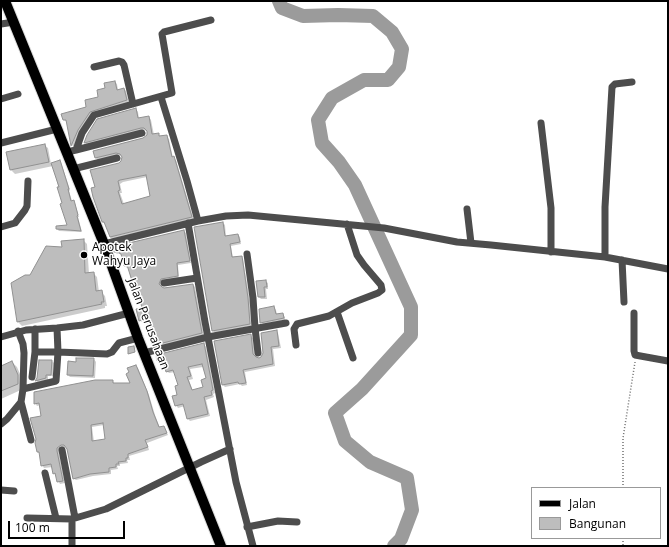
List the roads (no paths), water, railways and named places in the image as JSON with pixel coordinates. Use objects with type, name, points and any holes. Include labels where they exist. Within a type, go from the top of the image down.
[{"type":"main road","name":"Jalan Perusahaan","points":[[5,7],[14,22],[58,129],[71,151],[73,169],[104,244],[138,338],[220,546]]},
{"type":"street","points":[[71,151],[92,116],[172,93],[162,34],[164,32],[211,20]]},
{"type":"street","points":[[1,24],[14,22]]},
{"type":"street","points":[[94,67],[119,61],[123,63],[133,104]]},
{"type":"street","points":[[605,258],[605,207],[612,86],[632,82]]},
{"type":"street","points":[[1,99],[18,94]]},
{"type":"street","points":[[161,97],[198,221]]},
{"type":"street","points":[[542,123],[551,208],[551,252]]},
{"type":"street","points":[[1,143],[58,129]]},
{"type":"street","points":[[71,151],[142,133]]},
{"type":"street","points":[[73,169],[116,158]]},
{"type":"street","points":[[1,227],[15,223],[25,210],[27,206],[28,181]]},
{"type":"street","points":[[467,209],[471,243]]},
{"type":"street","points":[[104,244],[188,223],[226,216],[248,215],[384,228],[438,239],[622,260],[668,269]]},
{"type":"street","points":[[188,223],[236,482],[253,546]]},
{"type":"street","points":[[296,345],[294,329],[297,324],[327,317],[352,303],[382,290],[381,285],[357,255],[347,224]]},
{"type":"street","points":[[247,254],[258,353]]},
{"type":"street","points":[[622,260],[624,302]]},
{"type":"street","points":[[164,283],[197,278]]},
{"type":"street","points":[[337,312],[353,358]]},
{"type":"street","points":[[1,337],[18,331],[83,324],[129,313]]},
{"type":"street","points":[[634,313],[634,351],[636,356],[668,361]]},
{"type":"street","points":[[144,353],[208,337],[286,323]]},
{"type":"street","points":[[23,389],[56,381],[58,352],[57,328]]},
{"type":"street","points":[[32,377],[35,352],[35,329]]},
{"type":"street","points":[[1,424],[16,410],[21,402],[23,389],[24,348],[18,331]]},
{"type":"street","points":[[35,352],[107,354],[112,352],[119,343],[138,338]]},
{"type":"street","points":[[21,402],[32,440]]},
{"type":"street","points":[[27,518],[74,518],[106,510],[190,467],[230,449]]},
{"type":"street","points":[[62,450],[74,518],[71,535],[72,546]]},
{"type":"street","points":[[45,473],[56,518]]},
{"type":"street","points":[[1,490],[14,490]]},
{"type":"street","points":[[247,527],[278,521],[297,522]]},
{"type":"waterway","points":[[279,1],[282,8],[303,16],[373,16],[392,32],[402,49],[399,67],[388,80],[364,80],[332,98],[318,120],[322,143],[339,162],[355,185],[411,307],[411,335],[362,389],[335,413],[345,441],[370,462],[407,478],[412,510],[401,539],[394,546]]},
{"type":"place","name":"Apotek Wahyu Jaya","points":[[84,255]]}]
